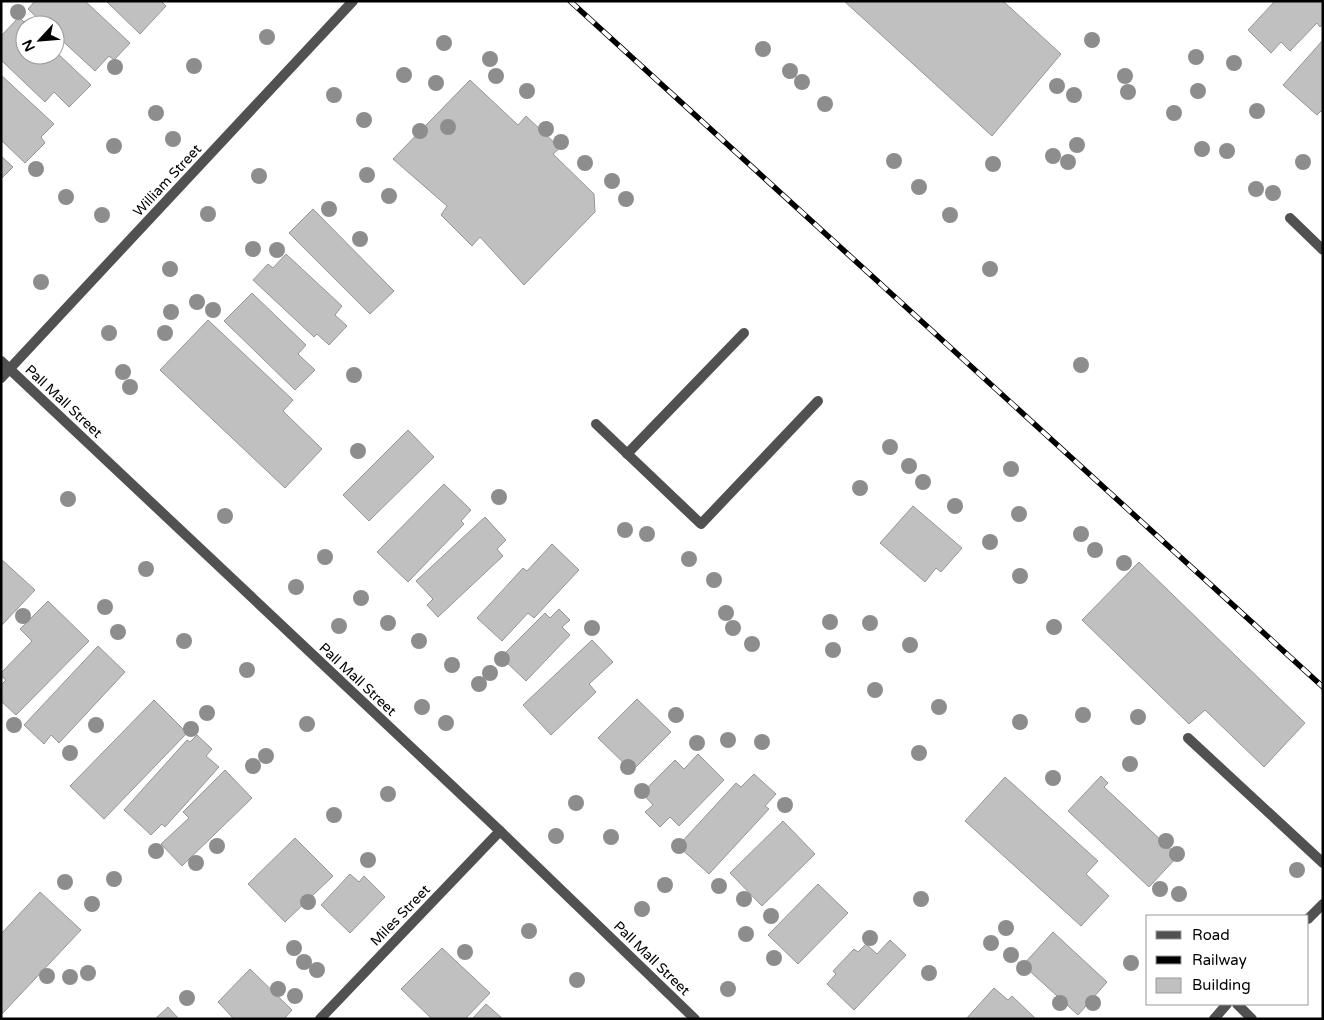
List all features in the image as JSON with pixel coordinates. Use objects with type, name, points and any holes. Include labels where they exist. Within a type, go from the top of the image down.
[{"type":"street","name":"William Street","points":[[1,378],[352,1]]},
{"type":"street","points":[[1290,218],[1323,250]]},
{"type":"street","points":[[627,454],[744,333]]},
{"type":"street","name":"Pall Mall Street","points":[[1,361],[500,831],[695,1019]]},
{"type":"street","points":[[596,424],[701,524],[818,401]]},
{"type":"street","points":[[1188,738],[1323,863]]},
{"type":"street","name":"Miles Street","points":[[320,1019],[500,831]]},
{"type":"street","points":[[1309,919],[1323,904]]},
{"type":"street","points":[[1214,1019],[1226,1005]]},
{"type":"street","points":[[1238,1005],[1252,1019]]},
{"type":"building","points":[[35,1],[85,1],[130,43],[114,60],[109,56],[95,71],[65,43],[65,15],[34,15],[28,9]]},
{"type":"building","points":[[106,1],[161,1],[166,6],[140,34]]},
{"type":"building","points":[[844,1],[1003,1],[1061,54],[992,136]]},
{"type":"building","points":[[1275,1],[1323,1],[1323,24],[1320,27],[1317,23],[1290,51],[1281,42],[1271,53],[1248,30]]},
{"type":"building","points":[[15,21],[15,65],[65,65],[65,60],[91,85],[69,107],[54,92],[45,102],[1,60],[1,36]]},
{"type":"building","points":[[1323,40],[1323,112],[1321,111],[1317,115],[1283,85]]},
{"type":"building","points":[[1,75],[54,124],[41,137],[45,143],[25,163],[1,140]]},
{"type":"building","points":[[470,80],[518,125],[526,116],[560,148],[553,154],[594,194],[595,212],[524,285],[480,237],[472,246],[441,215],[447,206],[393,159]]},
{"type":"building","points":[[1,156],[13,167],[1,179]]},
{"type":"building","points":[[313,209],[394,291],[370,314],[289,233]]},
{"type":"building","points":[[286,254],[342,306],[335,315],[347,326],[329,345],[317,334],[314,337],[253,280],[268,264],[273,268]]},
{"type":"building","points":[[252,293],[306,345],[298,354],[315,370],[295,390],[224,321]]},
{"type":"building","points":[[208,320],[293,400],[283,411],[322,449],[285,488],[160,370]]},
{"type":"building","points":[[408,430],[434,457],[369,521],[343,495]]},
{"type":"building","points":[[444,484],[471,510],[461,521],[464,524],[408,582],[377,552]]},
{"type":"building","points":[[913,506],[962,548],[941,572],[936,568],[925,582],[880,543]]},
{"type":"building","points":[[485,517],[506,540],[497,549],[503,556],[438,617],[427,605],[433,599],[416,581]]},
{"type":"building","points":[[552,544],[579,570],[534,618],[528,613],[502,641],[477,618],[523,568],[527,571]]},
{"type":"building","points":[[1,559],[35,590],[1,626]]},
{"type":"building","points":[[1139,562],[1305,723],[1264,767],[1205,710],[1189,724],[1082,620]]},
{"type":"building","points":[[48,601],[89,641],[16,715],[1,701],[1,685],[6,680],[1,676],[1,673],[32,641],[20,629]]},
{"type":"building","points":[[559,609],[570,620],[562,627],[570,635],[526,681],[501,657],[545,613],[550,618]]},
{"type":"building","points":[[592,640],[613,662],[589,684],[596,692],[551,735],[523,705]]},
{"type":"building","points":[[98,646],[125,672],[59,743],[51,735],[44,744],[24,725]]},
{"type":"building","points":[[637,699],[671,732],[632,771],[598,738]]},
{"type":"building","points":[[154,700],[187,733],[104,819],[70,786]]},
{"type":"building","points":[[197,735],[212,749],[206,756],[219,767],[165,827],[162,824],[151,835],[124,810],[187,740],[190,742]]},
{"type":"building","points":[[698,754],[724,780],[679,826],[670,817],[660,827],[645,812],[653,805],[642,793],[675,760],[684,769]]},
{"type":"building","points":[[225,770],[252,798],[182,866],[161,844],[189,818],[183,812]]},
{"type":"building","points":[[754,774],[776,794],[765,806],[769,809],[709,874],[678,846],[736,783],[741,787]]},
{"type":"building","points":[[1101,776],[1108,783],[1104,787],[1178,856],[1149,887],[1068,811]]},
{"type":"building","points":[[1005,777],[1098,861],[1086,874],[1109,896],[1081,926],[965,821]]},
{"type":"building","points":[[783,821],[815,854],[762,906],[730,873]]},
{"type":"building","points":[[295,838],[333,876],[285,922],[248,884]]},
{"type":"building","points":[[350,874],[359,882],[364,876],[385,897],[350,933],[321,905]]},
{"type":"building","points":[[818,884],[848,913],[798,964],[768,935]]},
{"type":"building","points":[[40,892],[81,930],[1,1015],[1,934]]},
{"type":"building","points":[[1053,932],[1107,982],[1078,1015],[1023,965]]},
{"type":"building","points":[[890,940],[906,955],[854,1010],[827,984],[836,974],[833,971],[854,949],[858,952],[866,944],[877,954]]},
{"type":"building","points":[[442,948],[490,993],[465,1019],[432,1019],[401,989]]},
{"type":"building","points":[[250,969],[292,1010],[284,1019],[234,1019],[218,1002]]},
{"type":"building","points":[[994,988],[1008,1000],[1012,996],[1036,1019],[966,1019]]},
{"type":"building","points":[[486,1004],[503,1019],[472,1019]]},
{"type":"building","points":[[168,1007],[179,1019],[155,1019]]},
{"type":"railway","points":[[570,1],[1323,687]]}]
